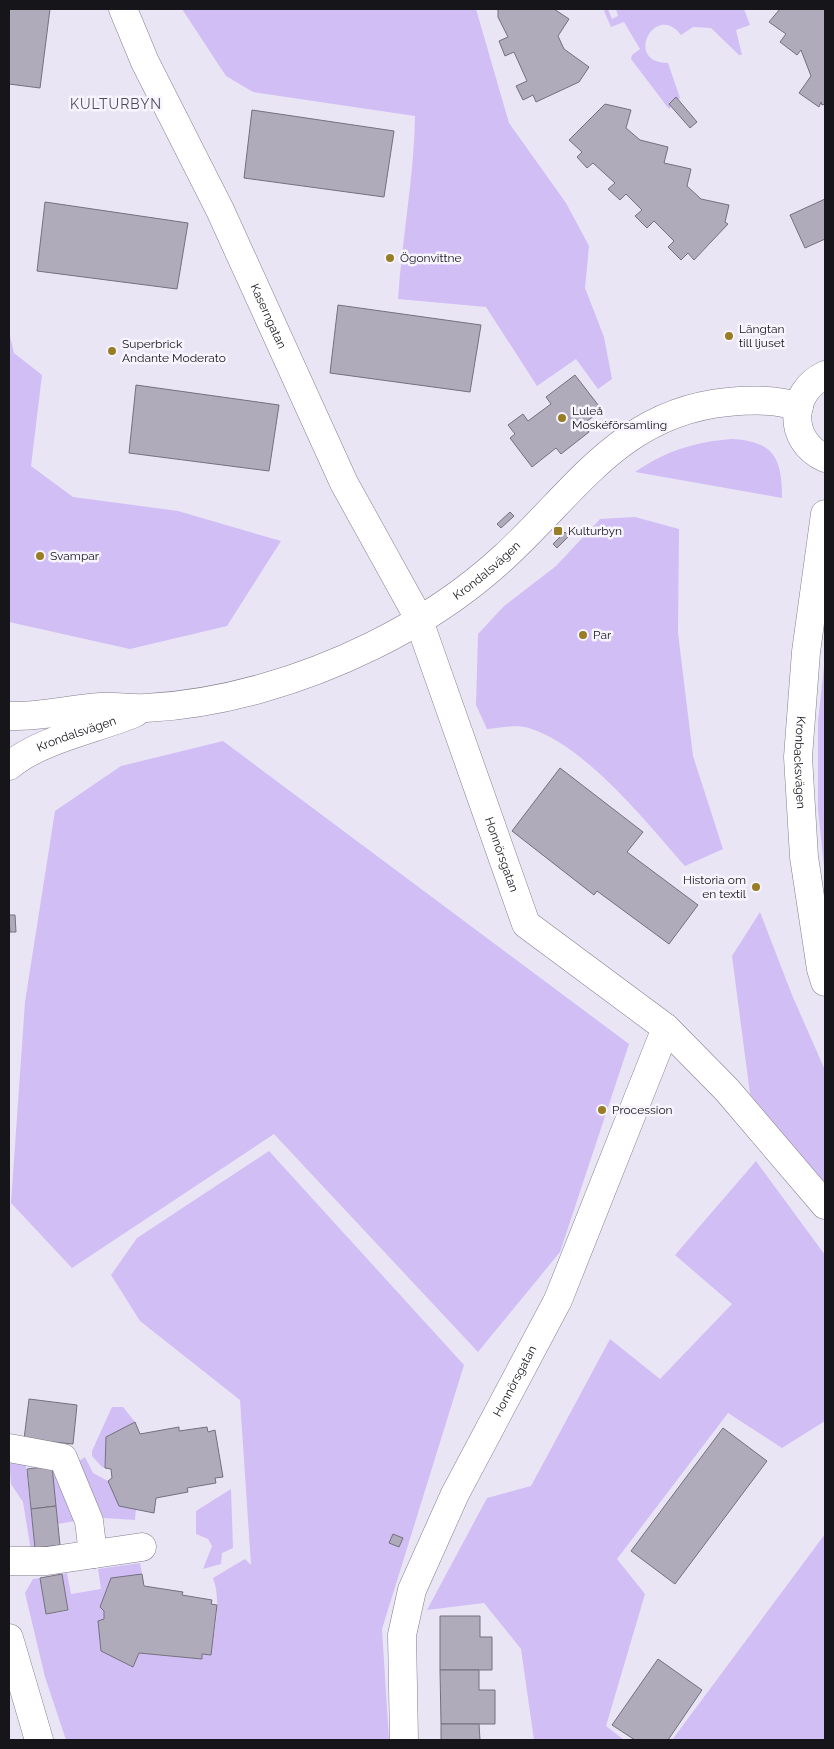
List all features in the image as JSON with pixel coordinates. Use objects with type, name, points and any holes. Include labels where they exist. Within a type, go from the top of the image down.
[{"type":"street","name":"Kaserngatan","points":[[123,9],[145,62],[220,210],[344,483],[419,620]]},
{"type":"street","points":[[825,375],[812,383],[803,393],[798,407],[799,430],[813,450],[825,458]]},
{"type":"street","name":"Krondalsvägen","points":[[9,716],[34,717],[102,707],[146,708],[221,698],[272,685],[323,668],[372,646],[419,620],[457,594],[503,558],[593,466],[614,448],[643,429],[687,410],[714,404],[771,401],[798,407]]},
{"type":"street","name":"Kronbacksvägen","points":[[825,514],[806,652],[798,757],[804,857],[821,969],[825,982]]},
{"type":"street","name":"Honnörsgatan","points":[[419,620],[526,924],[666,1028],[727,1090],[825,1205]]},
{"type":"street","name":"Krondalsvägen","points":[[9,766],[73,734],[106,725],[146,708]]},
{"type":"street","name":"Honnörsgatan","points":[[404,1740],[402,1635],[412,1590],[454,1494],[558,1300],[666,1028]]},
{"type":"street","points":[[9,1448],[63,1458],[89,1520],[93,1554]]},
{"type":"street","points":[[9,1561],[47,1561],[142,1547]]},
{"type":"street","points":[[9,1638],[39,1740]]},
{"type":"shaded area","points":[[182,9],[476,9],[509,123],[566,203],[589,246],[585,288],[604,337],[612,379],[598,389],[576,359],[537,386],[486,307],[398,299],[415,116],[253,92],[226,76]]},
{"type":"shaded area","points":[[608,9],[612,19],[618,16],[616,9],[744,9],[750,25],[736,30],[742,55],[739,55],[711,28],[693,27],[681,35],[671,26],[662,25],[654,29],[648,36],[645,45],[647,54],[655,60],[668,63],[680,98],[678,100],[676,98],[669,103],[671,107],[669,109],[631,59],[632,55],[640,49],[624,22],[611,27],[604,11]]},
{"type":"shaded area","points":[[9,332],[14,353],[42,375],[31,466],[73,497],[178,511],[281,541],[227,626],[130,649],[9,622]]},
{"type":"shaded area","points":[[731,439],[757,443],[772,454],[780,472],[782,498],[635,472],[669,453],[705,442]]},
{"type":"shaded area","points":[[635,517],[679,529],[678,633],[693,756],[723,849],[685,866],[633,807],[593,768],[572,751],[550,737],[529,728],[514,726],[487,729],[476,705],[478,634],[504,606],[556,566],[600,519]]},
{"type":"shaded area","points":[[825,657],[825,876],[818,809],[818,722]]},
{"type":"shaded area","points":[[223,741],[629,1044],[560,1252],[478,1352],[274,1134],[72,1268],[11,1203],[25,1002],[55,811],[121,766]]},
{"type":"shaded area","points":[[760,912],[792,995],[825,1070],[825,1192],[750,1094],[732,956]]},
{"type":"shaded area","points":[[269,1151],[464,1365],[382,1629],[389,1740],[66,1740],[45,1677],[25,1593],[33,1579],[40,1578],[46,1614],[68,1611],[62,1574],[67,1573],[71,1594],[101,1589],[98,1569],[140,1563],[142,1574],[111,1579],[100,1607],[104,1611],[104,1619],[98,1621],[101,1651],[133,1667],[139,1653],[202,1659],[202,1654],[211,1655],[217,1606],[216,1587],[213,1578],[245,1559],[251,1565],[240,1400],[140,1321],[111,1275],[137,1238]]},
{"type":"shaded area","points":[[756,1161],[825,1255],[825,1421],[782,1448],[728,1413],[617,1559],[645,1594],[606,1726],[624,1740],[534,1740],[521,1649],[484,1603],[427,1610],[487,1498],[531,1486],[610,1339],[660,1379],[732,1304],[675,1255]]},
{"type":"shaded area","points":[[112,1407],[123,1407],[135,1422],[106,1438],[105,1468],[92,1456],[92,1451]]},
{"type":"shaded area","points":[[85,1457],[93,1473],[108,1481],[119,1506],[136,1508],[135,1520],[103,1518],[79,1461]]},
{"type":"shaded area","points":[[9,1459],[25,1459],[35,1548],[31,1548],[30,1545],[23,1502],[11,1484]]},
{"type":"shaded area","points":[[52,1466],[75,1521],[58,1524]]},
{"type":"shaded area","points":[[231,1489],[233,1548],[222,1553],[221,1564],[203,1569],[212,1546],[208,1539],[196,1534],[196,1511]]},
{"type":"shaded area","points":[[825,1534],[825,1740],[672,1740]]},
{"type":"building","points":[[9,9],[50,9],[40,88],[9,84]]},
{"type":"building","points":[[498,9],[554,9],[569,19],[558,36],[564,49],[589,67],[579,82],[536,102],[533,95],[523,100],[516,86],[527,81],[514,52],[505,56],[499,41],[508,37],[498,17]]},
{"type":"building","points":[[780,9],[825,9],[825,104],[822,105],[821,102],[819,107],[799,93],[811,76],[801,50],[797,55],[780,42],[786,34],[769,22]]},
{"type":"building","points":[[676,97],[697,122],[690,128],[669,104]]},
{"type":"building","points":[[605,104],[631,110],[626,128],[640,140],[668,147],[664,163],[691,169],[687,186],[701,199],[729,205],[725,222],[728,224],[694,260],[688,253],[681,260],[668,247],[674,241],[654,221],[647,228],[635,216],[642,210],[626,194],[620,200],[608,189],[615,183],[593,163],[587,168],[577,157],[582,152],[569,140]]},
{"type":"building","points":[[252,110],[394,131],[384,197],[244,178]]},
{"type":"building","points":[[825,199],[825,239],[805,248],[790,215]]},
{"type":"building","points":[[45,202],[188,223],[177,289],[37,271]]},
{"type":"building","points":[[338,305],[481,325],[470,392],[330,373]]},
{"type":"building","name":"Luleå Moskéförsamling","points":[[575,375],[602,410],[583,424],[589,432],[561,454],[556,448],[532,467],[510,438],[515,434],[508,425],[523,414],[528,421],[551,404],[546,397]]},
{"type":"building","points":[[136,385],[279,405],[269,471],[129,453]]},
{"type":"building","points":[[510,512],[514,516],[501,528],[497,524]]},
{"type":"building","points":[[565,532],[569,536],[557,548],[553,544]]},
{"type":"building","points":[[560,768],[643,832],[627,852],[698,905],[669,944],[597,891],[594,895],[512,831]]},
{"type":"building","points":[[9,915],[15,915],[16,932],[10,932]]},
{"type":"building","points":[[29,1399],[77,1405],[73,1444],[24,1439]]},
{"type":"building","points":[[135,1422],[140,1434],[179,1427],[179,1431],[207,1427],[208,1432],[215,1430],[223,1477],[215,1478],[216,1483],[187,1488],[188,1492],[156,1498],[154,1513],[119,1506],[108,1481],[112,1478],[111,1469],[105,1468],[106,1437]]},
{"type":"building","points":[[723,1428],[767,1461],[675,1584],[631,1551]]},
{"type":"building","points":[[52,1466],[56,1506],[31,1509],[27,1469]]},
{"type":"building","points":[[56,1506],[60,1545],[35,1548],[31,1509]]},
{"type":"building","points":[[393,1534],[403,1538],[399,1547],[389,1543]]},
{"type":"building","points":[[62,1574],[68,1610],[46,1614],[40,1578]]},
{"type":"building","points":[[142,1574],[144,1586],[183,1592],[182,1595],[212,1600],[211,1604],[217,1605],[211,1655],[202,1654],[202,1659],[139,1653],[133,1667],[101,1651],[98,1621],[104,1619],[104,1611],[100,1607],[111,1578]]},
{"type":"building","points":[[440,1616],[480,1616],[480,1637],[492,1637],[492,1670],[440,1670]]},
{"type":"building","points":[[658,1659],[702,1690],[668,1740],[635,1740],[612,1725]]},
{"type":"building","points":[[440,1670],[479,1670],[479,1690],[495,1690],[495,1724],[441,1724]]},
{"type":"building","points":[[441,1724],[479,1724],[480,1740],[441,1740]]},
{"type":"place","name":"Ögonvittne","points":[[390,258]]},
{"type":"place","name":"Längtan till ljuset","points":[[729,336]]},
{"type":"place","name":"Superbrick Andante Moderato","points":[[112,351]]},
{"type":"place","name":"Luleå Moskéförsamling","points":[[562,418]]},
{"type":"place","name":"Kulturbyn","points":[[558,531]]},
{"type":"place","name":"Svampar","points":[[40,556]]},
{"type":"place","name":"Par","points":[[583,635]]},
{"type":"place","name":"Historia om en textil","points":[[756,887]]},
{"type":"place","name":"Procession","points":[[602,1110]]},
{"type":"district","name":"KULTURBYN","points":[[116,104]]}]
